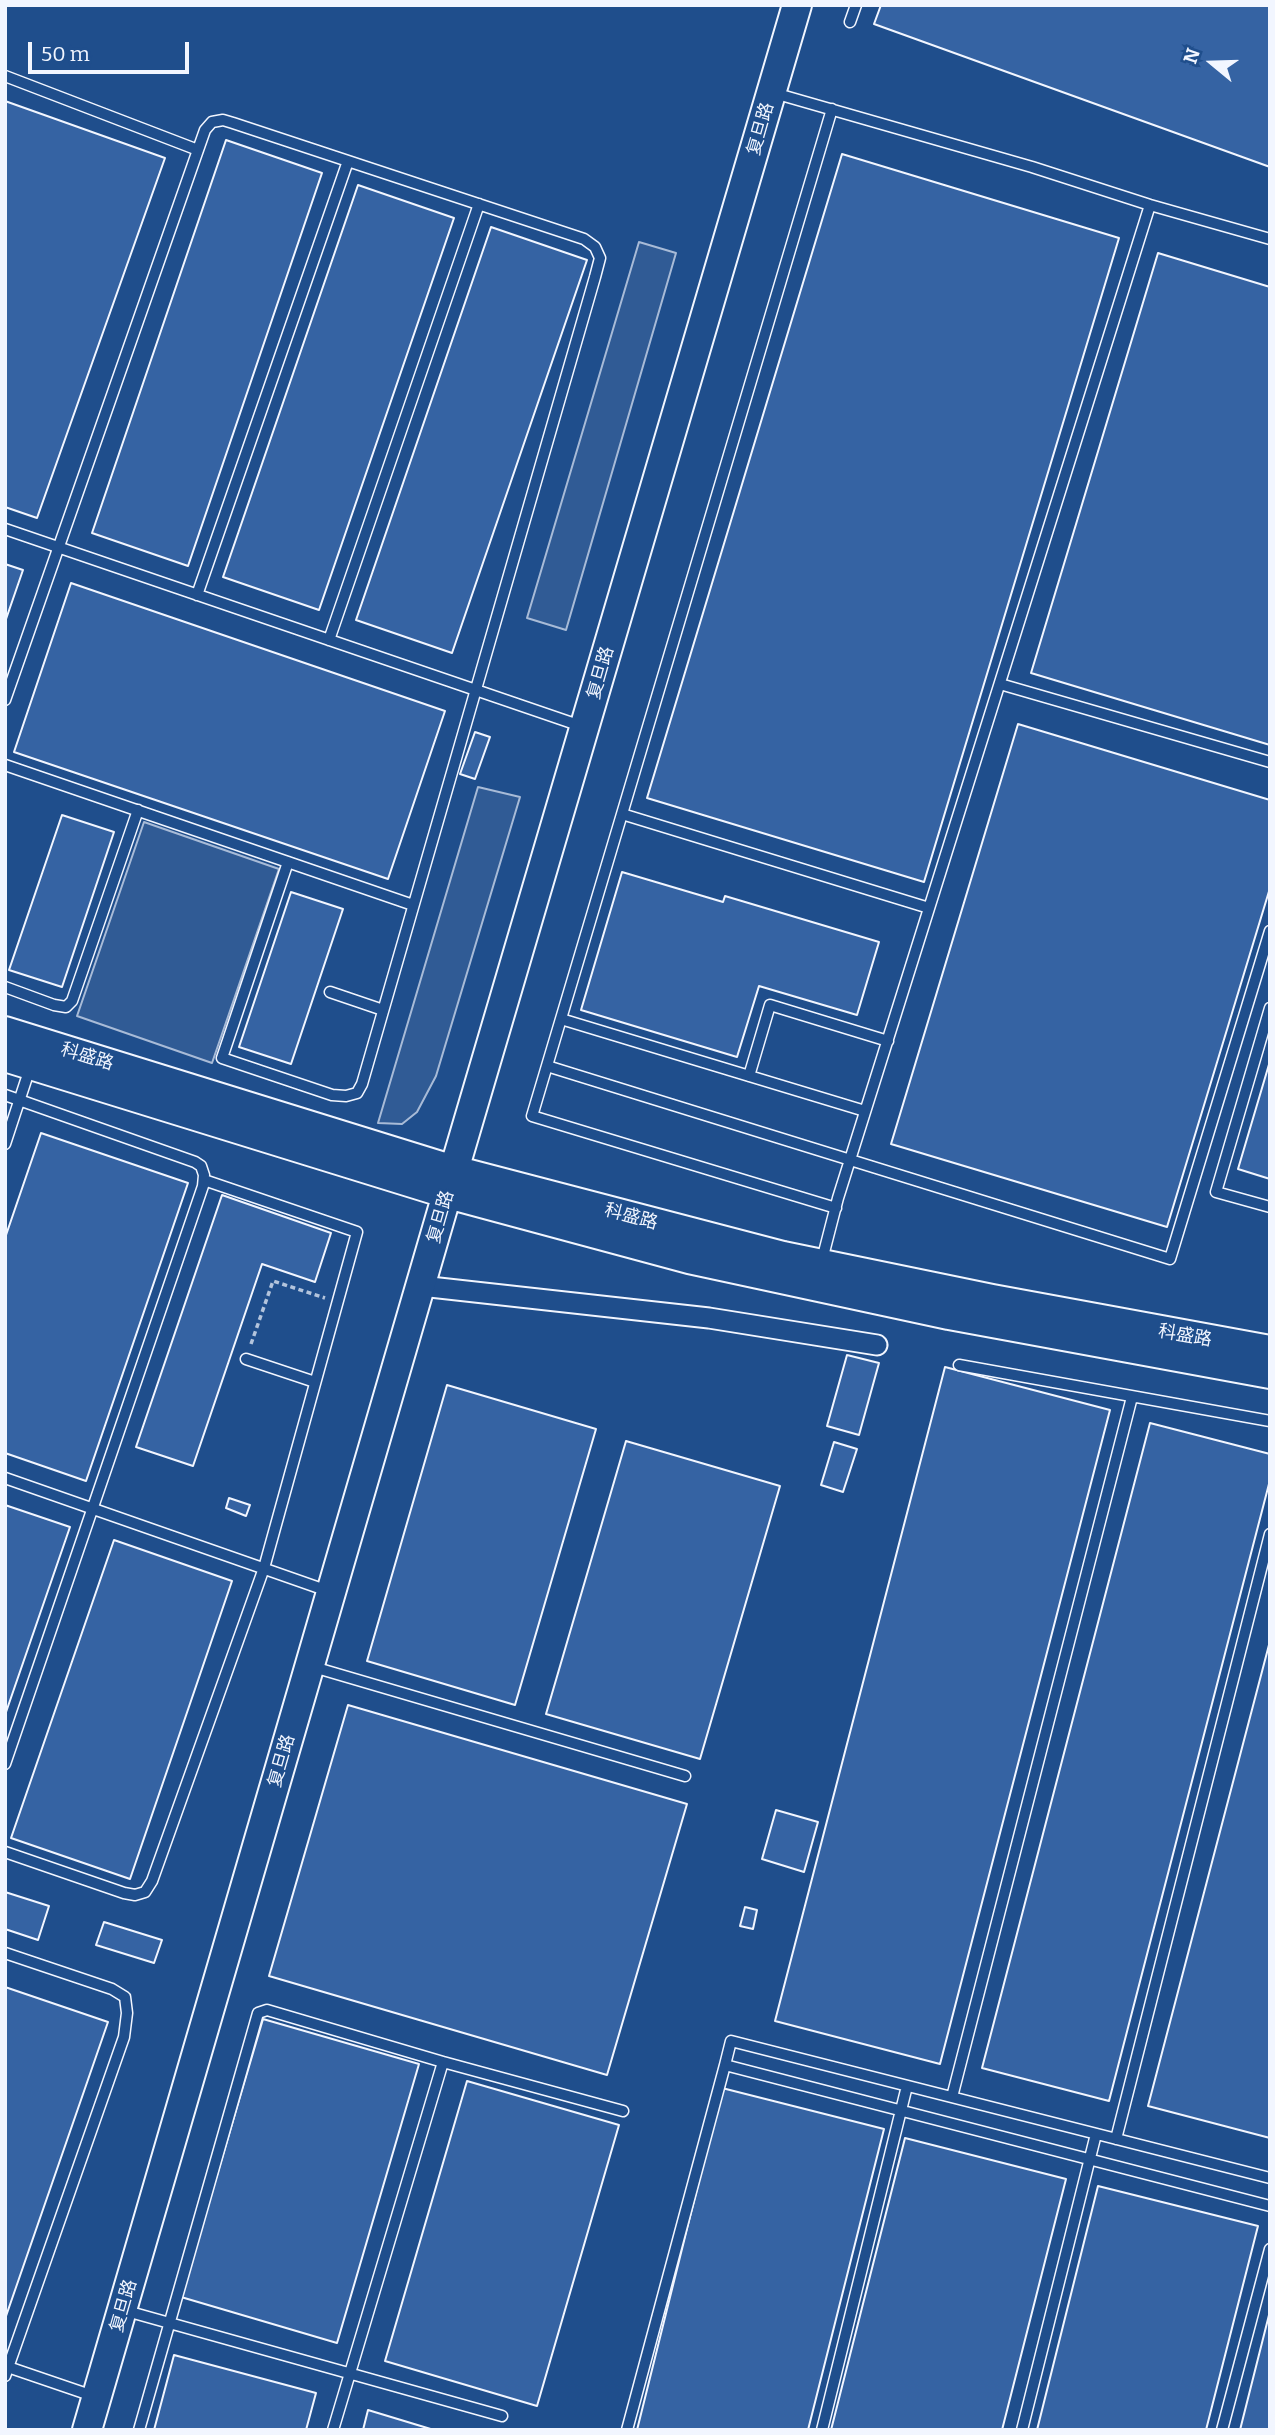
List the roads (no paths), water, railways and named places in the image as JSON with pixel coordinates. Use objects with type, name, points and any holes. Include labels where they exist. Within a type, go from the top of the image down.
[{"type":"street","name":"复旦路","points":[[87,2430],[797,5]]},
{"type":"street","name":"科盛路","points":[[5,1031],[25,1055],[451,1182],[818,1276],[949,1315],[1270,1374]]},
{"type":"street","name":"科盛路","points":[[818,1276],[1270,1350]]},
{"type":"street","points":[[421,1286],[709,1318],[877,1345]]},
{"type":"lane","points":[[850,22],[856,5]]},
{"type":"lane","points":[[5,76],[198,150]]},
{"type":"lane","points":[[772,92],[1270,239]]},
{"type":"lane","points":[[832,110],[532,1116],[836,1208]]},
{"type":"lane","points":[[5,700],[205,130],[212,122],[223,120],[584,239],[596,247],[600,258],[362,1084],[357,1093],[346,1096],[332,1094],[222,1058],[288,862]]},
{"type":"lane","points":[[197,595],[348,161]]},
{"type":"lane","points":[[328,640],[479,204]]},
{"type":"lane","points":[[818,1276],[865,1111],[1150,205]]},
{"type":"lane","points":[[5,529],[585,727]]},
{"type":"lane","points":[[1000,684],[1270,762]]},
{"type":"lane","points":[[5,765],[413,905]]},
{"type":"lane","points":[[5,987],[54,1005],[66,1007],[72,1001],[138,810]]},
{"type":"lane","points":[[622,814],[929,908]]},
{"type":"lane","points":[[547,1066],[1170,1259],[1270,931]]},
{"type":"lane","points":[[330,992],[383,1010]]},
{"type":"lane","points":[[749,1076],[769,1005],[888,1041]]},
{"type":"lane","points":[[1270,1007],[1216,1192],[1270,1207]]},
{"type":"lane","points":[[561,1019],[865,1111]]},
{"type":"lane","points":[[5,1144],[19,1100],[25,1055]]},
{"type":"lane","points":[[5,1096],[195,1162],[201,1166],[204,1180],[5,1764]]},
{"type":"lane","points":[[5,1852],[124,1893],[135,1895],[145,1892],[152,1881],[264,1568],[357,1232],[204,1180]]},
{"type":"lane","points":[[246,1359],[316,1382]]},
{"type":"lane","points":[[959,1365],[1270,1421]]},
{"type":"lane","points":[[952,2097],[1132,1397]]},
{"type":"lane","points":[[5,1478],[331,1593]]},
{"type":"lane","points":[[1116,2139],[1270,1534]]},
{"type":"lane","points":[[310,1666],[685,1776]]},
{"type":"lane","points":[[5,1953],[112,1989],[125,1997],[127,2013],[124,2037],[6,2370],[97,2397]]},
{"type":"lane","points":[[139,2430],[258,2013],[267,2010],[623,2111]]},
{"type":"lane","points":[[627,2430],[731,2041],[1270,2178]]},
{"type":"lane","points":[[333,2430],[443,2062]]},
{"type":"lane","points":[[725,2065],[1270,2206]]},
{"type":"lane","points":[[822,2430],[907,2086]]},
{"type":"lane","points":[[1022,2430],[1096,2134]]},
{"type":"lane","points":[[1222,2430],[1270,2249]]},
{"type":"lane","points":[[122,2310],[502,2416]]}]
